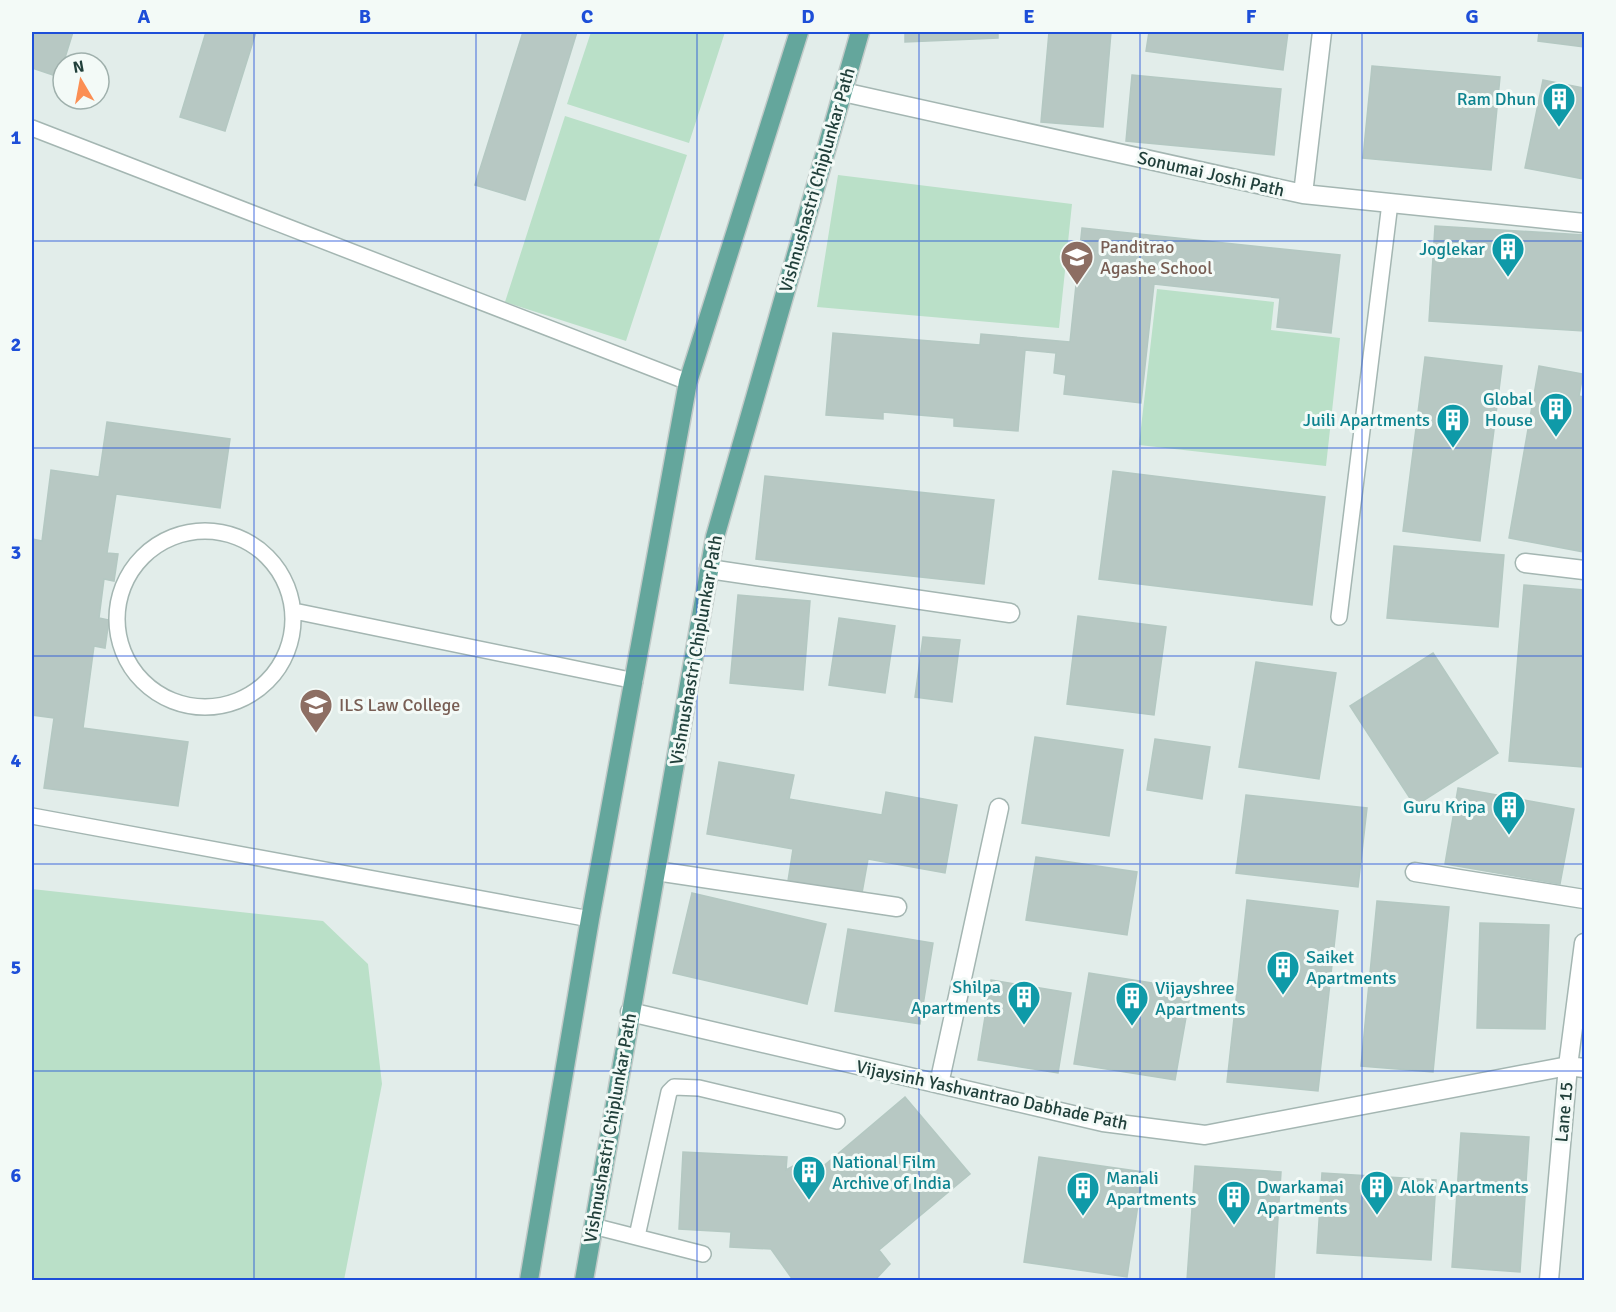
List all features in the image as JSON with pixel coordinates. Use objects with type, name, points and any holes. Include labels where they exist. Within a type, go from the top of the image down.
[{"type":"main road","points":[[529,1281],[590,919],[688,382],[799,32]]},
{"type":"main road","name":"Vishnushastri Chiplunkar Path","points":[[584,1281],[715,537],[860,32]]},
{"type":"street","points":[[1303,194],[1322,32]]},
{"type":"street","name":"Sonumai Joshi Path","points":[[843,92],[1303,194],[1584,223]]},
{"type":"street","points":[[1525,563],[1584,570]]},
{"type":"street","points":[[709,569],[1010,613]]},
{"type":"street","points":[[939,1084],[999,808]]},
{"type":"street","points":[[656,871],[897,907]]},
{"type":"street","points":[[1415,872],[1584,899]]},
{"type":"street","name":"Lane 15","points":[[1549,1281],[1576,1067],[1584,944]]},
{"type":"street","name":"Vijaysinh Yashvantrao Dabhade Path","points":[[630,1012],[1103,1122],[1205,1135],[1576,1067]]},
{"type":"lane","points":[[32,128],[688,382]]},
{"type":"lane","points":[[1339,617],[1390,203]]},
{"type":"lane","points":[[213,531],[243,539],[268,557],[286,582],[294,611],[291,642],[278,669],[256,692],[228,704],[197,707],[167,699],[142,681],[124,656],[117,626],[119,596],[133,568],[154,547],[182,534],[213,531]]},
{"type":"lane","points":[[294,611],[635,681]]},
{"type":"lane","points":[[32,816],[590,919]]},
{"type":"lane","points":[[637,1236],[669,1092],[674,1087],[699,1088],[837,1121]]},
{"type":"lane","points":[[593,1226],[703,1254]]},
{"type":"green space","points":[[591,32],[725,32],[689,143],[567,104]]},
{"type":"green space","points":[[565,116],[687,155],[626,341],[505,302]]},
{"type":"green space","points":[[838,175],[1072,204],[1059,328],[817,307]]},
{"type":"green space","points":[[1157,289],[1274,302],[1271,330],[1340,338],[1326,466],[1139,445]]},
{"type":"green space","points":[[32,889],[323,921],[368,964],[382,1084],[344,1280],[32,1280]]},
{"type":"building","points":[[32,32],[73,32],[67,51],[51,51],[51,74],[32,68]]},
{"type":"building","points":[[206,32],[256,32],[225,131],[180,117]]},
{"type":"building","points":[[523,32],[577,32],[525,200],[475,185]]},
{"type":"building","points":[[905,32],[998,32],[998,38],[905,42]]},
{"type":"building","points":[[1049,32],[1111,32],[1103,127],[1041,122]]},
{"type":"building","points":[[1149,32],[1288,32],[1283,70],[1146,51]]},
{"type":"building","points":[[1539,32],[1584,32],[1584,47],[1538,41]]},
{"type":"building","points":[[1372,66],[1500,77],[1491,170],[1363,158]]},
{"type":"building","points":[[1132,75],[1281,89],[1274,155],[1126,141]]},
{"type":"building","name":"Ram Dhun","points":[[1543,80],[1584,88],[1584,179],[1525,168]]},
{"type":"building","name":"Joglekar","points":[[1435,226],[1584,235],[1584,331],[1429,321]]},
{"type":"building","points":[[1082,228],[1340,255],[1331,333],[1277,327],[1280,298],[1154,284],[1141,403],[1064,394],[1066,375],[1054,373],[1056,353],[1025,350],[1018,431],[954,426],[954,418],[883,412],[883,419],[826,415],[833,333],[980,345],[981,334],[1070,342]]},
{"type":"building","name":"Juili Apartments","points":[[1425,357],[1502,366],[1480,541],[1403,531]]},
{"type":"building","name":"Global House","points":[[1539,366],[1583,374],[1579,396],[1584,397],[1584,552],[1509,538]]},
{"type":"building","points":[[107,422],[230,439],[220,508],[116,494],[107,553],[118,554],[114,581],[104,579],[99,618],[109,620],[105,648],[94,646],[83,728],[188,742],[178,806],[44,788],[54,718],[32,715],[32,539],[42,541],[51,470],[99,477]]},
{"type":"building","points":[[1113,471],[1325,497],[1312,605],[1099,579]]},
{"type":"building","points":[[765,476],[994,500],[984,584],[756,559]]},
{"type":"building","points":[[1394,546],[1504,555],[1498,627],[1387,618]]},
{"type":"building","points":[[1524,585],[1584,590],[1582,767],[1509,761]]},
{"type":"building","points":[[738,595],[810,601],[803,690],[730,683]]},
{"type":"building","points":[[1078,616],[1166,627],[1154,715],[1067,704]]},
{"type":"building","points":[[839,618],[895,626],[885,693],[829,685]]},
{"type":"building","points":[[923,637],[960,640],[952,702],[915,697]]},
{"type":"building","points":[[1433,653],[1498,753],[1415,806],[1350,706]]},
{"type":"building","points":[[1256,662],[1336,673],[1319,779],[1239,767]]},
{"type":"building","points":[[1035,737],[1123,750],[1109,836],[1022,823]]},
{"type":"building","points":[[1155,739],[1210,747],[1202,799],[1147,790]]},
{"type":"building","points":[[719,762],[794,775],[789,799],[882,815],[886,792],[957,805],[945,873],[868,859],[862,893],[788,881],[793,849],[707,834]]},
{"type":"building","name":"Guru Kripa","points":[[1458,788],[1574,809],[1560,884],[1445,864]]},
{"type":"building","points":[[1246,795],[1367,808],[1358,887],[1236,873]]},
{"type":"building","points":[[1036,857],[1137,872],[1127,935],[1026,920]]},
{"type":"building","points":[[692,893],[826,924],[807,1004],[673,973]]},
{"type":"building","name":"Saiket Apartments","points":[[1247,900],[1338,911],[1318,1091],[1227,1082]]},
{"type":"building","points":[[1377,901],[1449,907],[1433,1072],[1361,1066]]},
{"type":"building","points":[[1480,923],[1549,925],[1545,1029],[1477,1028]]},
{"type":"building","points":[[848,929],[933,943],[920,1024],[835,1011]]},
{"type":"building","name":"Vijayshree Apartments","points":[[1089,973],[1191,989],[1175,1080],[1074,1064]]},
{"type":"building","name":"Shilpa Apartments","points":[[991,980],[1071,993],[1058,1073],[978,1060]]},
{"type":"building","name":"National Film Archive of India","points":[[905,1097],[970,1174],[879,1250],[890,1264],[875,1280],[793,1280],[771,1249],[730,1247],[731,1232],[679,1229],[683,1152],[787,1157],[786,1170],[806,1159],[814,1174]]},
{"type":"building","points":[[1461,1133],[1529,1137],[1520,1272],[1452,1267]]},
{"type":"building","name":"Manali Apartments","points":[[1039,1157],[1143,1172],[1127,1277],[1024,1262]]},
{"type":"building","name":"Dwarkamai Apartments","points":[[1195,1166],[1281,1172],[1274,1280],[1187,1280]]},
{"type":"building","name":"Alok Apartments","points":[[1322,1173],[1436,1180],[1431,1260],[1317,1253]]},
{"type":"place","name":"Ram Dhun","points":[[1559,128]]},
{"type":"place","name":"Joglekar","points":[[1508,278]]},
{"type":"place","name":"Panditrao Agashe School","points":[[1077,286]]},
{"type":"place","name":"Global House","points":[[1556,438]]},
{"type":"place","name":"Juili Apartments","points":[[1453,449]]},
{"type":"place","name":"ILS Law College","points":[[316,734]]},
{"type":"place","name":"Guru Kripa","points":[[1509,836]]},
{"type":"place","name":"Saiket Apartments","points":[[1283,996]]},
{"type":"place","name":"Shilpa Apartments","points":[[1024,1026]]},
{"type":"place","name":"Vijayshree Apartments","points":[[1132,1027]]},
{"type":"place","name":"National Film Archive of India","points":[[809,1201]]},
{"type":"place","name":"Alok Apartments","points":[[1377,1216]]},
{"type":"place","name":"Manali Apartments","points":[[1083,1217]]},
{"type":"place","name":"Dwarkamai Apartments","points":[[1234,1226]]}]
